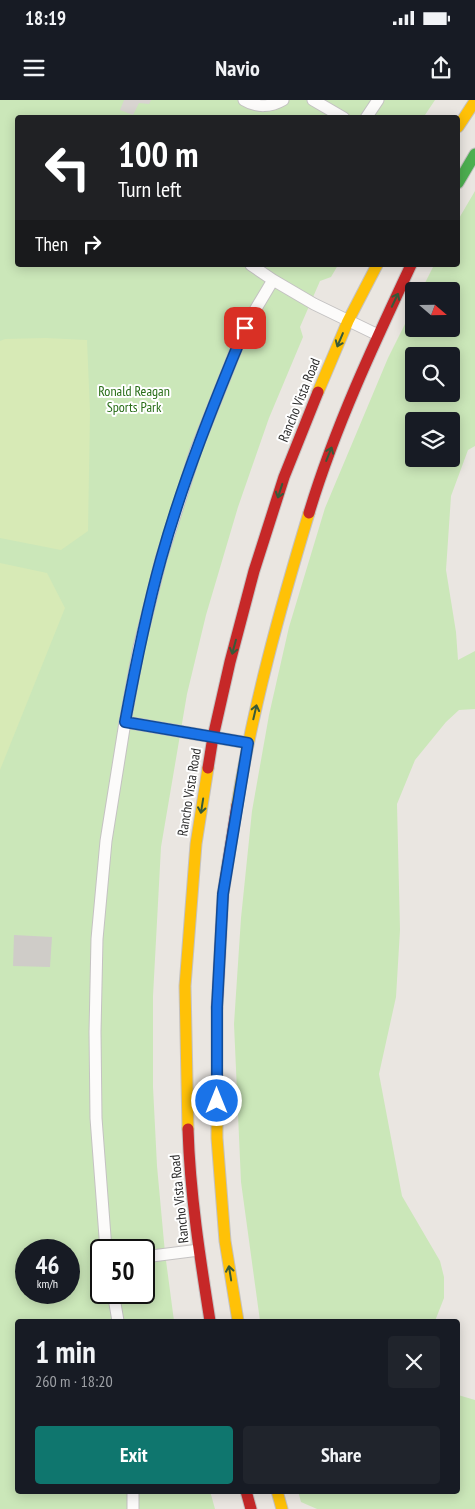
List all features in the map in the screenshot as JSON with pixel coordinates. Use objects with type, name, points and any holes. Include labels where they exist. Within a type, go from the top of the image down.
[{"type":"main road","points":[[460,124],[475,101]]},
{"type":"main road","points":[[460,180],[475,154]]},
{"type":"main road","name":"Rancho Vista Road","points":[[210,1319],[199,1250],[189,1157],[185,986],[196,844],[213,737],[254,571],[295,449],[348,321],[376,267]]},
{"type":"main road","points":[[238,1319],[225,1241],[217,1138],[217,1007],[223,894],[248,743],[281,606],[322,471],[366,362],[411,267]]},
{"type":"main road","points":[[247,1494],[251,1509]]},
{"type":"main road","points":[[278,1494],[282,1509]]},
{"type":"lane","points":[[244,100],[257,105],[276,104],[283,100]]},
{"type":"lane","points":[[313,100],[339,115]]},
{"type":"lane","points":[[368,115],[378,100]]},
{"type":"lane","points":[[268,105],[269,115]]},
{"type":"lane","points":[[254,267],[273,280],[348,321],[378,335]]},
{"type":"lane","points":[[105,1239],[96,1118],[97,939],[106,841],[125,722],[139,647],[161,559],[196,450],[245,328],[273,280]]},
{"type":"lane","points":[[125,722],[248,743]]},
{"type":"lane","points":[[155,1255],[199,1250]]},
{"type":"lane","points":[[115,1304],[118,1319]]},
{"type":"lane","points":[[133,1494],[133,1509]]},
{"type":"green space","name":"Ronald Reagan Sports Park","points":[[0,100],[435,100],[425,115],[15,115],[15,267],[337,267],[331,277],[320,281],[300,327],[303,337],[269,418],[238,507],[206,615],[187,694],[161,847],[153,996],[153,1087],[157,1166],[165,1253],[174,1319],[15,1319],[15,1494],[211,1494],[215,1509],[0,1509]]},
{"type":"green space","points":[[475,191],[475,446],[468,450],[451,496],[446,570],[456,632],[458,660],[475,651],[475,709],[459,710],[446,722],[415,760],[397,804],[400,930],[396,997],[379,1074],[402,1196],[440,1261],[444,1277],[444,1298],[436,1319],[260,1319],[241,1182],[234,1024],[241,918],[252,811],[269,715],[289,627],[325,508],[388,358],[405,324],[405,338],[460,338],[460,282],[426,282],[433,267],[460,267],[460,217]]},
{"type":"green space","points":[[5,339],[87,340],[90,412],[88,531],[61,550],[0,538],[0,341]]},
{"type":"green space","points":[[0,563],[47,573],[65,608],[0,770]]},
{"type":"green space","points":[[460,1396],[475,1400],[475,1509],[317,1509],[301,1502],[299,1494],[460,1494]]},
{"type":"shaded area","points":[[124,100],[151,100],[149,104],[139,103],[133,115],[120,110]]},
{"type":"building","points":[[14,935],[52,937],[50,967],[13,966]]},
{"type":"traffic: fast","points":[[460,180],[475,154]]},
{"type":"traffic: slow","points":[[460,124],[475,101]]},
{"type":"traffic: slow","points":[[318,392],[348,321],[376,267]]},
{"type":"traffic: slow","points":[[237,805],[243,768],[268,658],[309,513]]},
{"type":"traffic: slow","points":[[188,1129],[185,986],[196,844],[208,768]]},
{"type":"traffic: slow","points":[[217,1008],[217,1138],[225,1241],[238,1319]]},
{"type":"traffic: slow","points":[[278,1494],[282,1509]]},
{"type":"traffic: jam","points":[[309,513],[343,418],[410,267]]},
{"type":"traffic: jam","points":[[208,768],[230,662],[254,571],[284,477],[318,392]]},
{"type":"traffic: jam","points":[[217,1008],[223,894],[237,805]]},
{"type":"traffic: jam","points":[[188,1129],[193,1202],[210,1319]]},
{"type":"traffic: jam","points":[[247,1494],[251,1509]]},
{"type":"route","points":[[217,1101],[217,1007],[223,894],[248,743],[125,722],[139,647],[161,559],[196,450],[245,328]]}]
